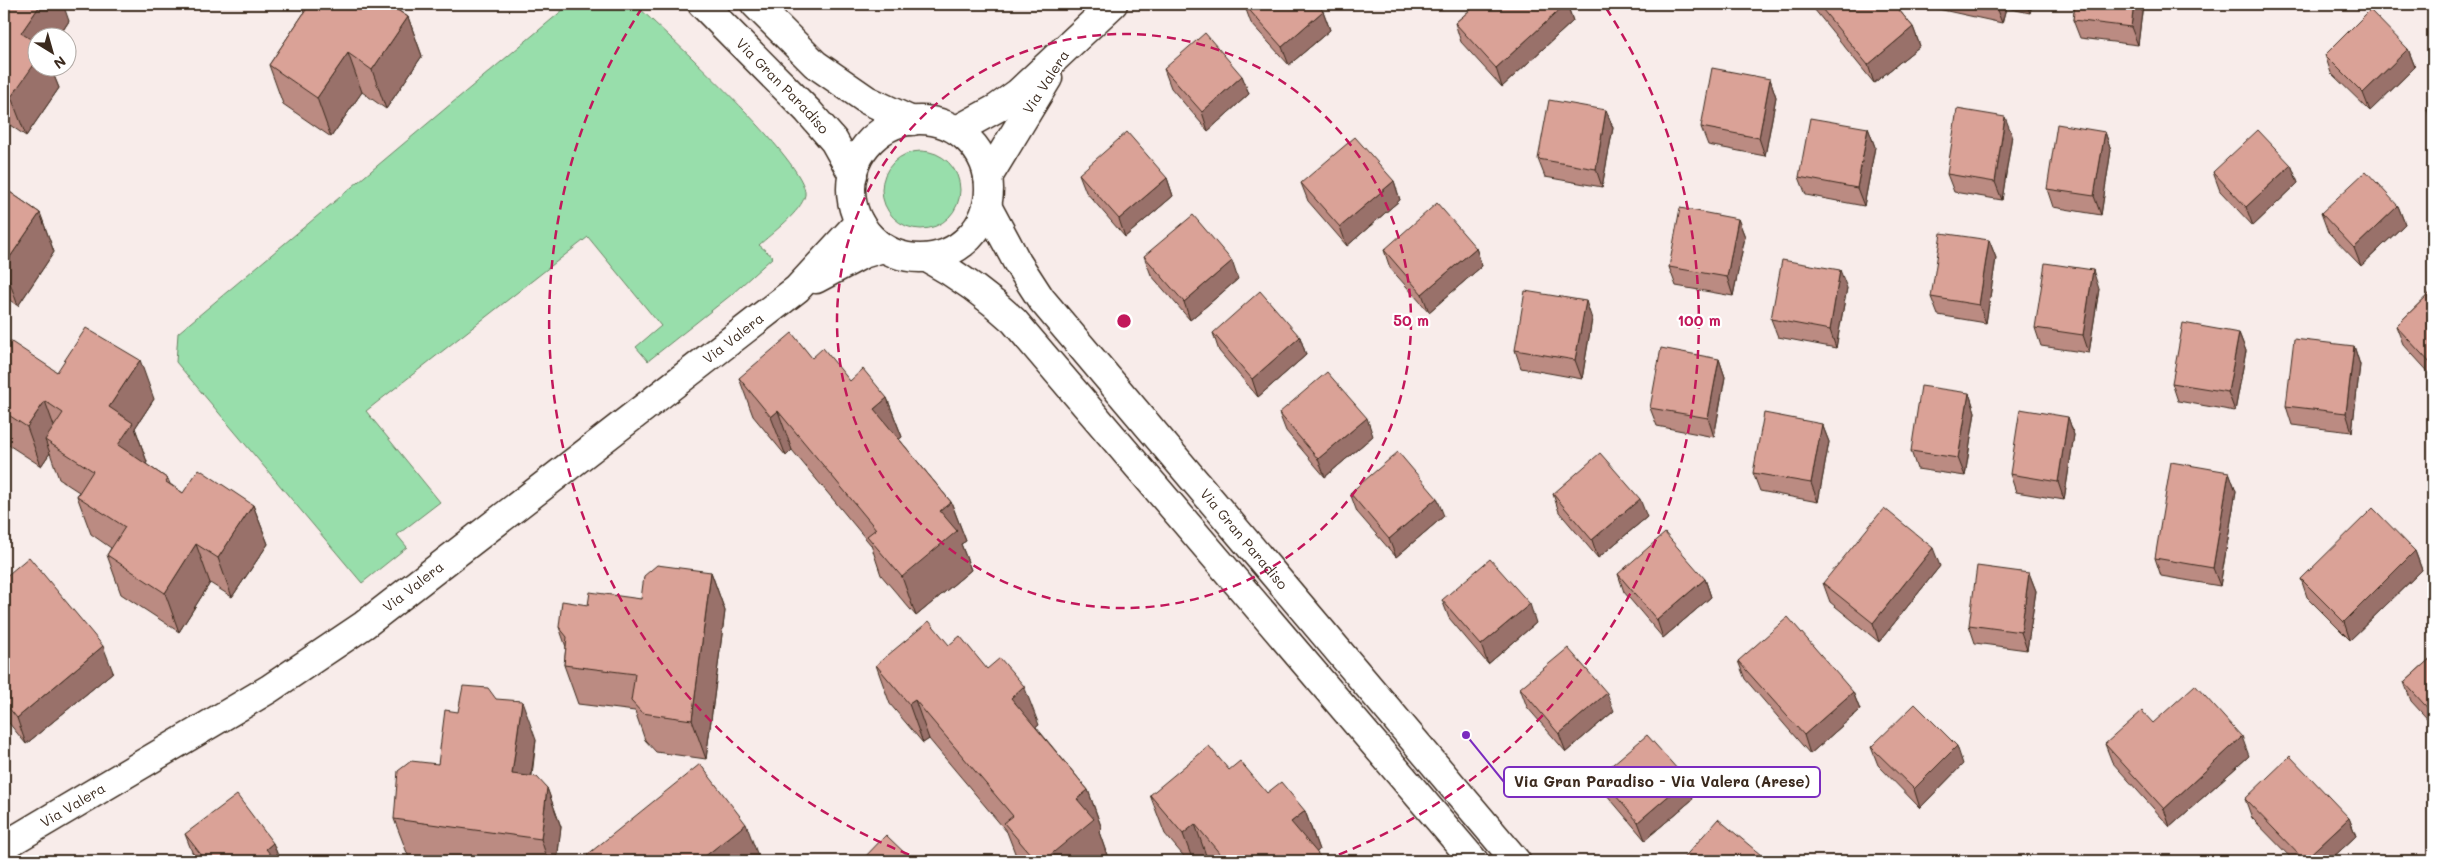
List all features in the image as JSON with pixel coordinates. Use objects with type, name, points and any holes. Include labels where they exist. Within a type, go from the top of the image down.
[{"type":"street","name":"Via Gran Paradiso","points":[[702,4],[808,111],[834,141],[853,175]]},
{"type":"street","points":[[755,4],[815,64],[867,100],[912,121]]},
{"type":"street","name":"Via Valera","points":[[957,130],[997,108],[1018,93],[1113,4]]},
{"type":"street","name":"Via Valera","points":[[988,177],[1032,102],[1074,39]]},
{"type":"street","points":[[912,121],[940,123],[957,130],[972,142],[982,158],[988,177],[987,206],[981,222],[972,236],[944,254],[928,258],[900,255],[883,248],[871,238],[859,222],[853,203],[853,175],[864,149],[874,139],[898,124],[912,121]]},
{"type":"street","name":"Via Gran Paradiso","points":[[987,206],[1016,262],[1041,299],[1516,861]]},
{"type":"street","name":"Via Valera","points":[[4,846],[261,694],[349,636],[797,289],[859,222]]},
{"type":"street","name":"Via Valera","points":[[797,289],[864,254],[883,248]]},
{"type":"street","points":[[928,258],[969,282],[1014,321],[1474,861]]},
{"type":"green space","points":[[570,4],[635,4],[761,128],[800,179],[805,195],[803,201],[778,229],[759,245],[773,257],[731,295],[648,361],[636,347],[661,326],[588,237],[366,411],[440,502],[397,535],[407,547],[362,583],[176,362],[178,333]]},
{"type":"green space","points":[[921,151],[936,154],[949,162],[957,175],[960,190],[957,205],[949,218],[936,226],[921,229],[906,226],[893,218],[885,205],[882,190],[885,175],[893,162],[906,154]]},
{"type":"building","points":[[4,4],[41,4],[21,33],[28,38],[28,73],[11,97],[4,92]]},
{"type":"building","points":[[310,4],[388,4],[408,17],[372,70],[348,53],[317,98],[269,65]]},
{"type":"building","points":[[1244,4],[1317,4],[1323,11],[1282,47]]},
{"type":"building","points":[[1477,4],[1566,4],[1496,68],[1455,23]]},
{"type":"building","points":[[1818,4],[1894,4],[1913,27],[1868,65]]},
{"type":"building","points":[[2075,4],[2134,4],[2131,27],[2073,20]]},
{"type":"building","points":[[2370,10],[2408,49],[2363,93],[2325,55]]},
{"type":"building","points":[[1205,33],[1242,76],[1202,112],[1164,69]]},
{"type":"building","points":[[1712,68],[1770,79],[1759,138],[1701,127]]},
{"type":"building","points":[[1549,100],[1606,110],[1596,169],[1538,159]]},
{"type":"building","points":[[2433,103],[2433,116],[2427,109]]},
{"type":"building","points":[[1957,109],[2005,117],[1995,182],[1947,174]]},
{"type":"building","points":[[1810,118],[1868,128],[1857,188],[1799,177]]},
{"type":"building","points":[[2057,124],[2105,132],[2094,196],[2047,189]]},
{"type":"building","points":[[2258,130],[2291,165],[2246,207],[2213,172]]},
{"type":"building","points":[[1127,132],[1167,178],[1119,219],[1079,174]]},
{"type":"building","points":[[1355,137],[1394,181],[1340,227],[1301,183]]},
{"type":"building","points":[[2366,171],[2398,206],[2354,248],[2321,213]]},
{"type":"building","points":[[4,188],[40,213],[4,266]]},
{"type":"building","points":[[1437,203],[1476,248],[1422,294],[1384,250]]},
{"type":"building","points":[[1680,208],[1738,219],[1727,277],[1669,267]]},
{"type":"building","points":[[1193,215],[1232,261],[1184,302],[1144,256]]},
{"type":"building","points":[[1941,233],[1989,240],[1979,305],[1931,297]]},
{"type":"building","points":[[1782,260],[1840,270],[1830,330],[1771,319]]},
{"type":"building","points":[[2045,263],[2093,270],[2083,335],[2035,328]]},
{"type":"building","points":[[2433,290],[2433,364],[2432,365],[2396,326]]},
{"type":"building","points":[[1260,291],[1300,337],[1252,379],[1213,333]]},
{"type":"building","points":[[1525,291],[1586,301],[1575,360],[1515,350]]},
{"type":"building","points":[[2183,323],[2239,333],[2228,392],[2172,383]]},
{"type":"building","points":[[86,328],[140,360],[109,407],[133,423],[118,445],[168,479],[166,482],[183,493],[199,469],[253,505],[218,558],[196,544],[165,593],[107,555],[125,527],[77,496],[93,471],[45,440],[63,413],[45,401],[27,427],[4,412],[4,349],[10,341],[57,372]]},
{"type":"building","points":[[792,333],[812,358],[823,348],[850,381],[863,369],[887,398],[874,409],[951,502],[940,511],[957,531],[902,577],[867,536],[876,529],[778,411],[771,417],[739,378]]},
{"type":"building","points":[[2294,339],[2354,346],[2346,413],[2286,406]]},
{"type":"building","points":[[1661,348],[1719,359],[1708,418],[1650,408]]},
{"type":"building","points":[[1327,372],[1367,418],[1318,459],[1279,413]]},
{"type":"building","points":[[1921,386],[1969,393],[1958,458],[1911,451]]},
{"type":"building","points":[[2020,409],[2068,417],[2058,482],[2010,474]]},
{"type":"building","points":[[1764,413],[1822,424],[1811,483],[1753,473]]},
{"type":"building","points":[[1398,452],[1437,498],[1389,539],[1350,493]]},
{"type":"building","points":[[1600,453],[1640,499],[1592,540],[1553,494]]},
{"type":"building","points":[[2171,462],[2229,472],[2213,568],[2155,558]]},
{"type":"building","points":[[1884,508],[1933,548],[1873,623],[1823,583]]},
{"type":"building","points":[[2373,508],[2415,551],[2344,622],[2301,579]]},
{"type":"building","points":[[1665,533],[1705,579],[1657,620],[1618,574]]},
{"type":"building","points":[[29,557],[103,646],[17,718],[4,702],[4,578]]},
{"type":"building","points":[[1490,559],[1530,604],[1481,645],[1442,600]]},
{"type":"building","points":[[657,565],[711,572],[692,720],[642,713],[631,701],[635,674],[564,665],[567,637],[559,627],[562,601],[588,605],[590,592],[641,599],[644,576]]},
{"type":"building","points":[[1977,566],[2029,573],[2021,632],[1969,625]]},
{"type":"building","points":[[1788,617],[1853,692],[1804,735],[1738,661]]},
{"type":"building","points":[[929,621],[949,645],[960,636],[987,669],[1000,658],[1024,686],[1011,698],[1088,790],[1077,799],[1094,819],[1043,861],[1036,861],[1004,823],[1013,816],[915,700],[909,704],[876,665]]},
{"type":"building","points":[[1568,648],[1607,693],[1559,734],[1520,688]]},
{"type":"building","points":[[2433,656],[2433,714],[2404,682]]},
{"type":"building","points":[[2195,685],[2242,737],[2164,809],[2105,744],[2142,711],[2153,723]]},
{"type":"building","points":[[463,686],[488,688],[496,699],[522,701],[512,774],[537,777],[547,788],[541,839],[394,819],[398,771],[411,761],[438,764],[445,710],[458,712]]},
{"type":"building","points":[[1915,704],[1957,746],[1914,789],[1871,747]]},
{"type":"building","points":[[1647,735],[1687,780],[1638,822],[1599,776]]},
{"type":"building","points":[[1209,746],[1229,770],[1240,761],[1267,793],[1281,782],[1305,811],[1291,822],[1324,861],[1226,861],[1195,824],[1183,834],[1150,795]]},
{"type":"building","points":[[2290,756],[2349,818],[2304,860],[2245,799]]},
{"type":"building","points":[[700,764],[746,824],[699,861],[593,861],[587,855]]},
{"type":"building","points":[[237,795],[273,843],[266,849],[276,861],[206,861],[185,834]]},
{"type":"building","points":[[1718,819],[1767,860],[1681,861]]},
{"type":"building","points":[[886,835],[913,861],[861,861]]},
{"type":"place","name":"Via Gran Paradiso - Via Valera (Arese)","points":[[1466,735]]}]
